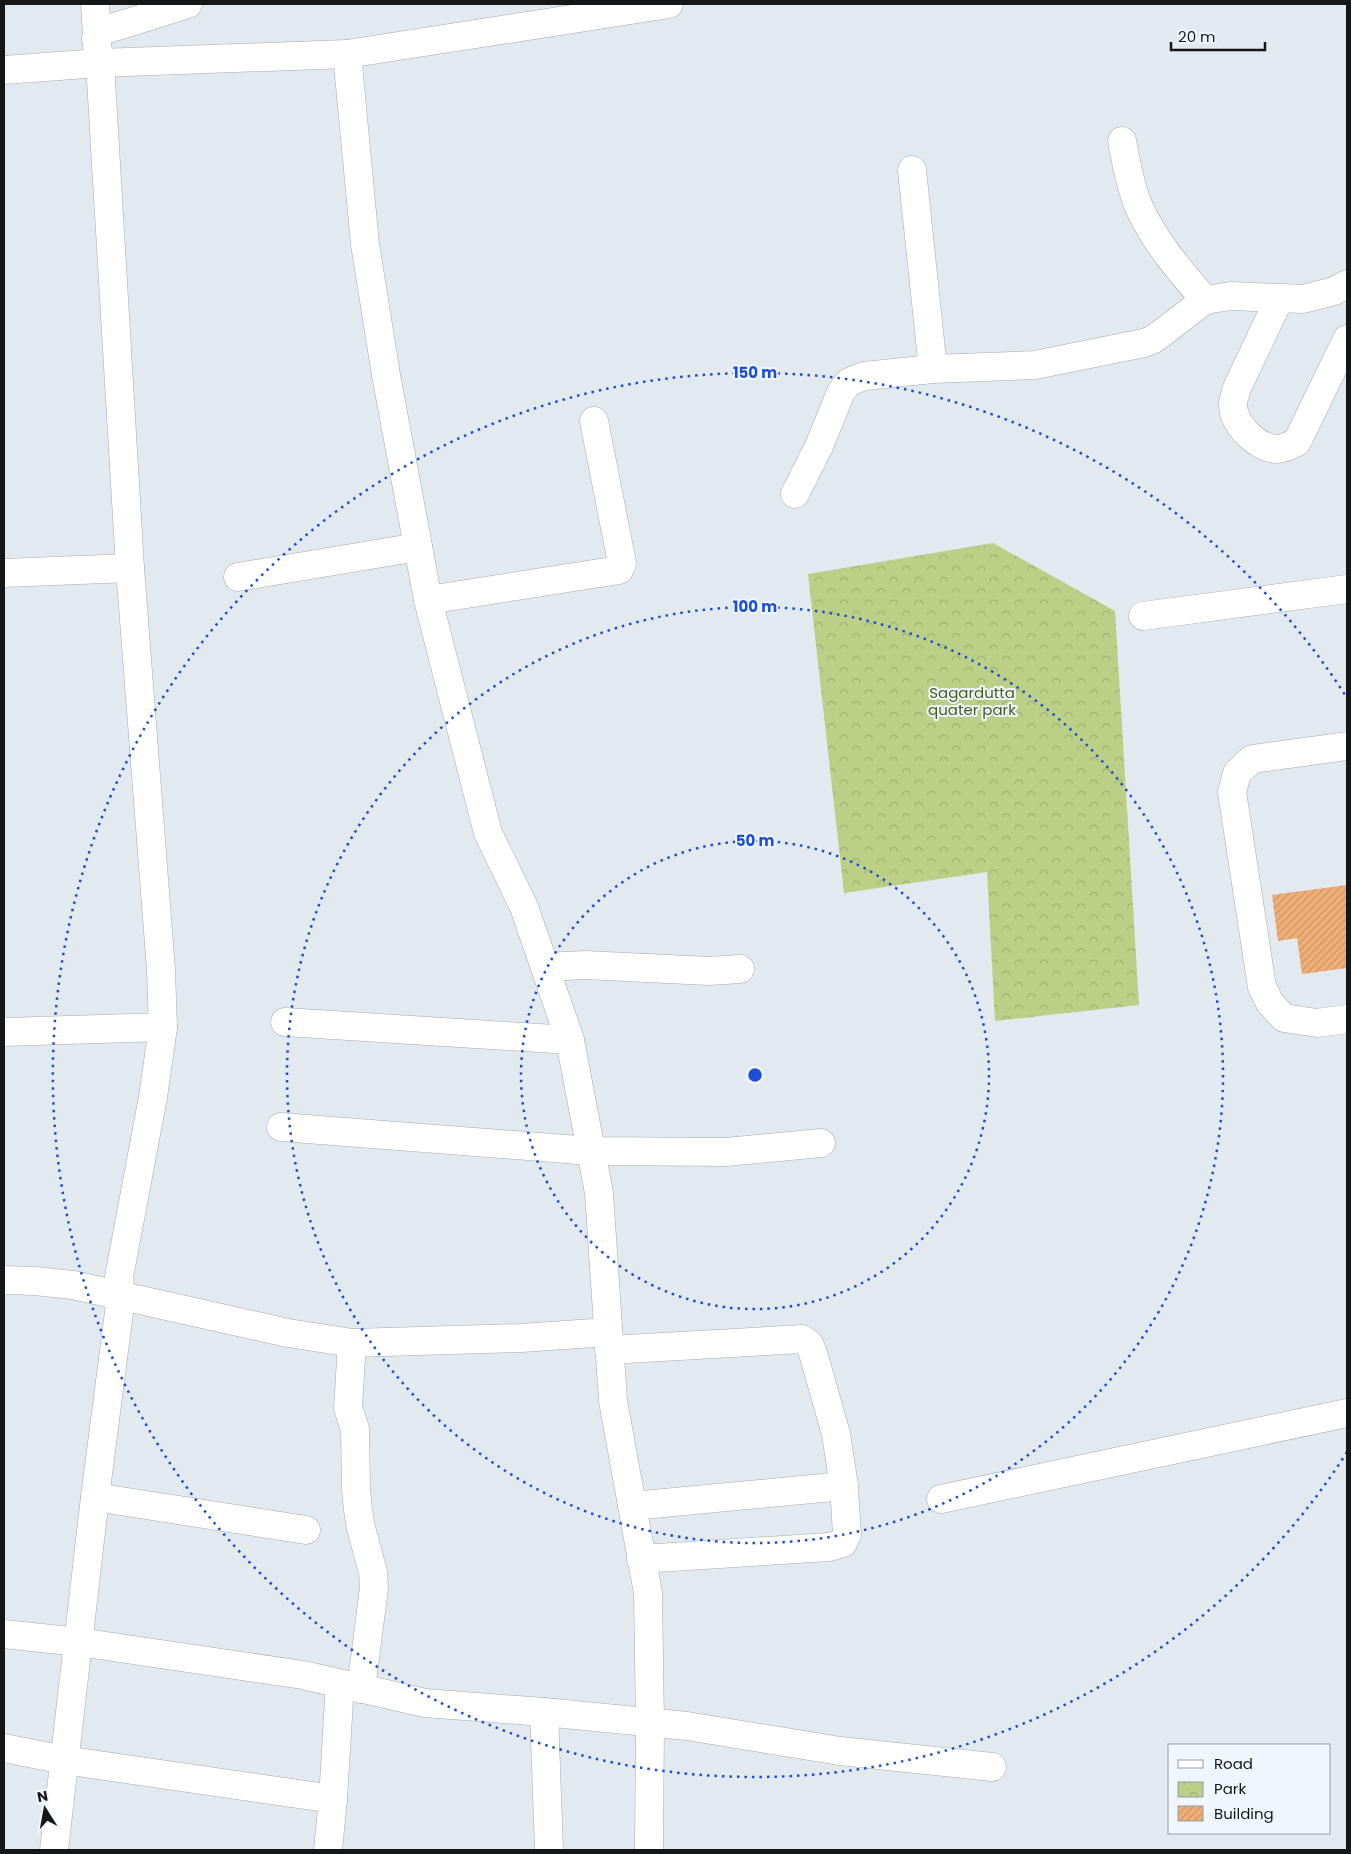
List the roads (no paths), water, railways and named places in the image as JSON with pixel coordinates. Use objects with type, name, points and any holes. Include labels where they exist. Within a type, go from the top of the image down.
[{"type":"street","points":[[54,1850],[95,1497],[121,1297],[119,1278],[153,1097],[163,1026],[161,970],[130,568],[95,4]]},
{"type":"street","points":[[97,34],[106,29],[188,4]]},
{"type":"street","points":[[4,70],[100,63],[347,54],[669,4]]},
{"type":"street","points":[[347,54],[365,244],[386,375],[428,600],[488,833],[524,907],[570,1040],[599,1193],[613,1401],[648,1593],[649,1850]]},
{"type":"street","points":[[1122,141],[1138,203],[1152,234],[1177,268],[1205,300]]},
{"type":"street","points":[[912,170],[933,369]]},
{"type":"street","points":[[795,494],[819,446],[841,392],[849,382],[864,376],[933,369],[1035,365],[1140,344],[1154,339],[1205,300],[1231,296],[1303,299],[1343,294]]},
{"type":"street","points":[[1279,299],[1237,388],[1233,404],[1237,421],[1247,433],[1261,444],[1276,449],[1287,447],[1297,442],[1347,339]]},
{"type":"street","points":[[428,600],[619,570],[622,563],[594,421]]},
{"type":"street","points":[[238,577],[418,547]]},
{"type":"street","points":[[4,574],[130,568]]},
{"type":"street","points":[[1143,616],[1347,589]]},
{"type":"street","points":[[1347,746],[1252,759],[1237,773],[1232,792],[1262,987],[1270,1003],[1284,1018],[1316,1023],[1347,1019]]},
{"type":"street","points":[[545,967],[585,964],[709,971],[740,969]]},
{"type":"street","points":[[285,1022],[570,1040]]},
{"type":"street","points":[[4,1032],[163,1026]]},
{"type":"street","points":[[281,1127],[590,1151],[726,1152],[821,1143]]},
{"type":"street","points":[[4,1280],[74,1285],[288,1333],[352,1342],[521,1338],[608,1341],[802,1339],[809,1344],[836,1434],[844,1486],[847,1534],[843,1543],[829,1547],[641,1559]]},
{"type":"street","points":[[328,1850],[333,1800],[351,1686],[374,1588],[373,1572],[358,1510],[355,1429],[354,1421],[348,1408],[352,1342]]},
{"type":"street","points":[[942,1499],[1347,1413]]},
{"type":"street","points":[[632,1506],[844,1486]]},
{"type":"street","points":[[95,1497],[306,1530]]},
{"type":"street","points":[[4,1634],[79,1642],[303,1675],[425,1703],[687,1726],[840,1750],[992,1767]]},
{"type":"street","points":[[544,1712],[549,1850]]},
{"type":"street","points":[[4,1748],[64,1760],[333,1800]]},
{"type":"park label","name":"Sagardutta quater park","points":[[972,702]]}]
